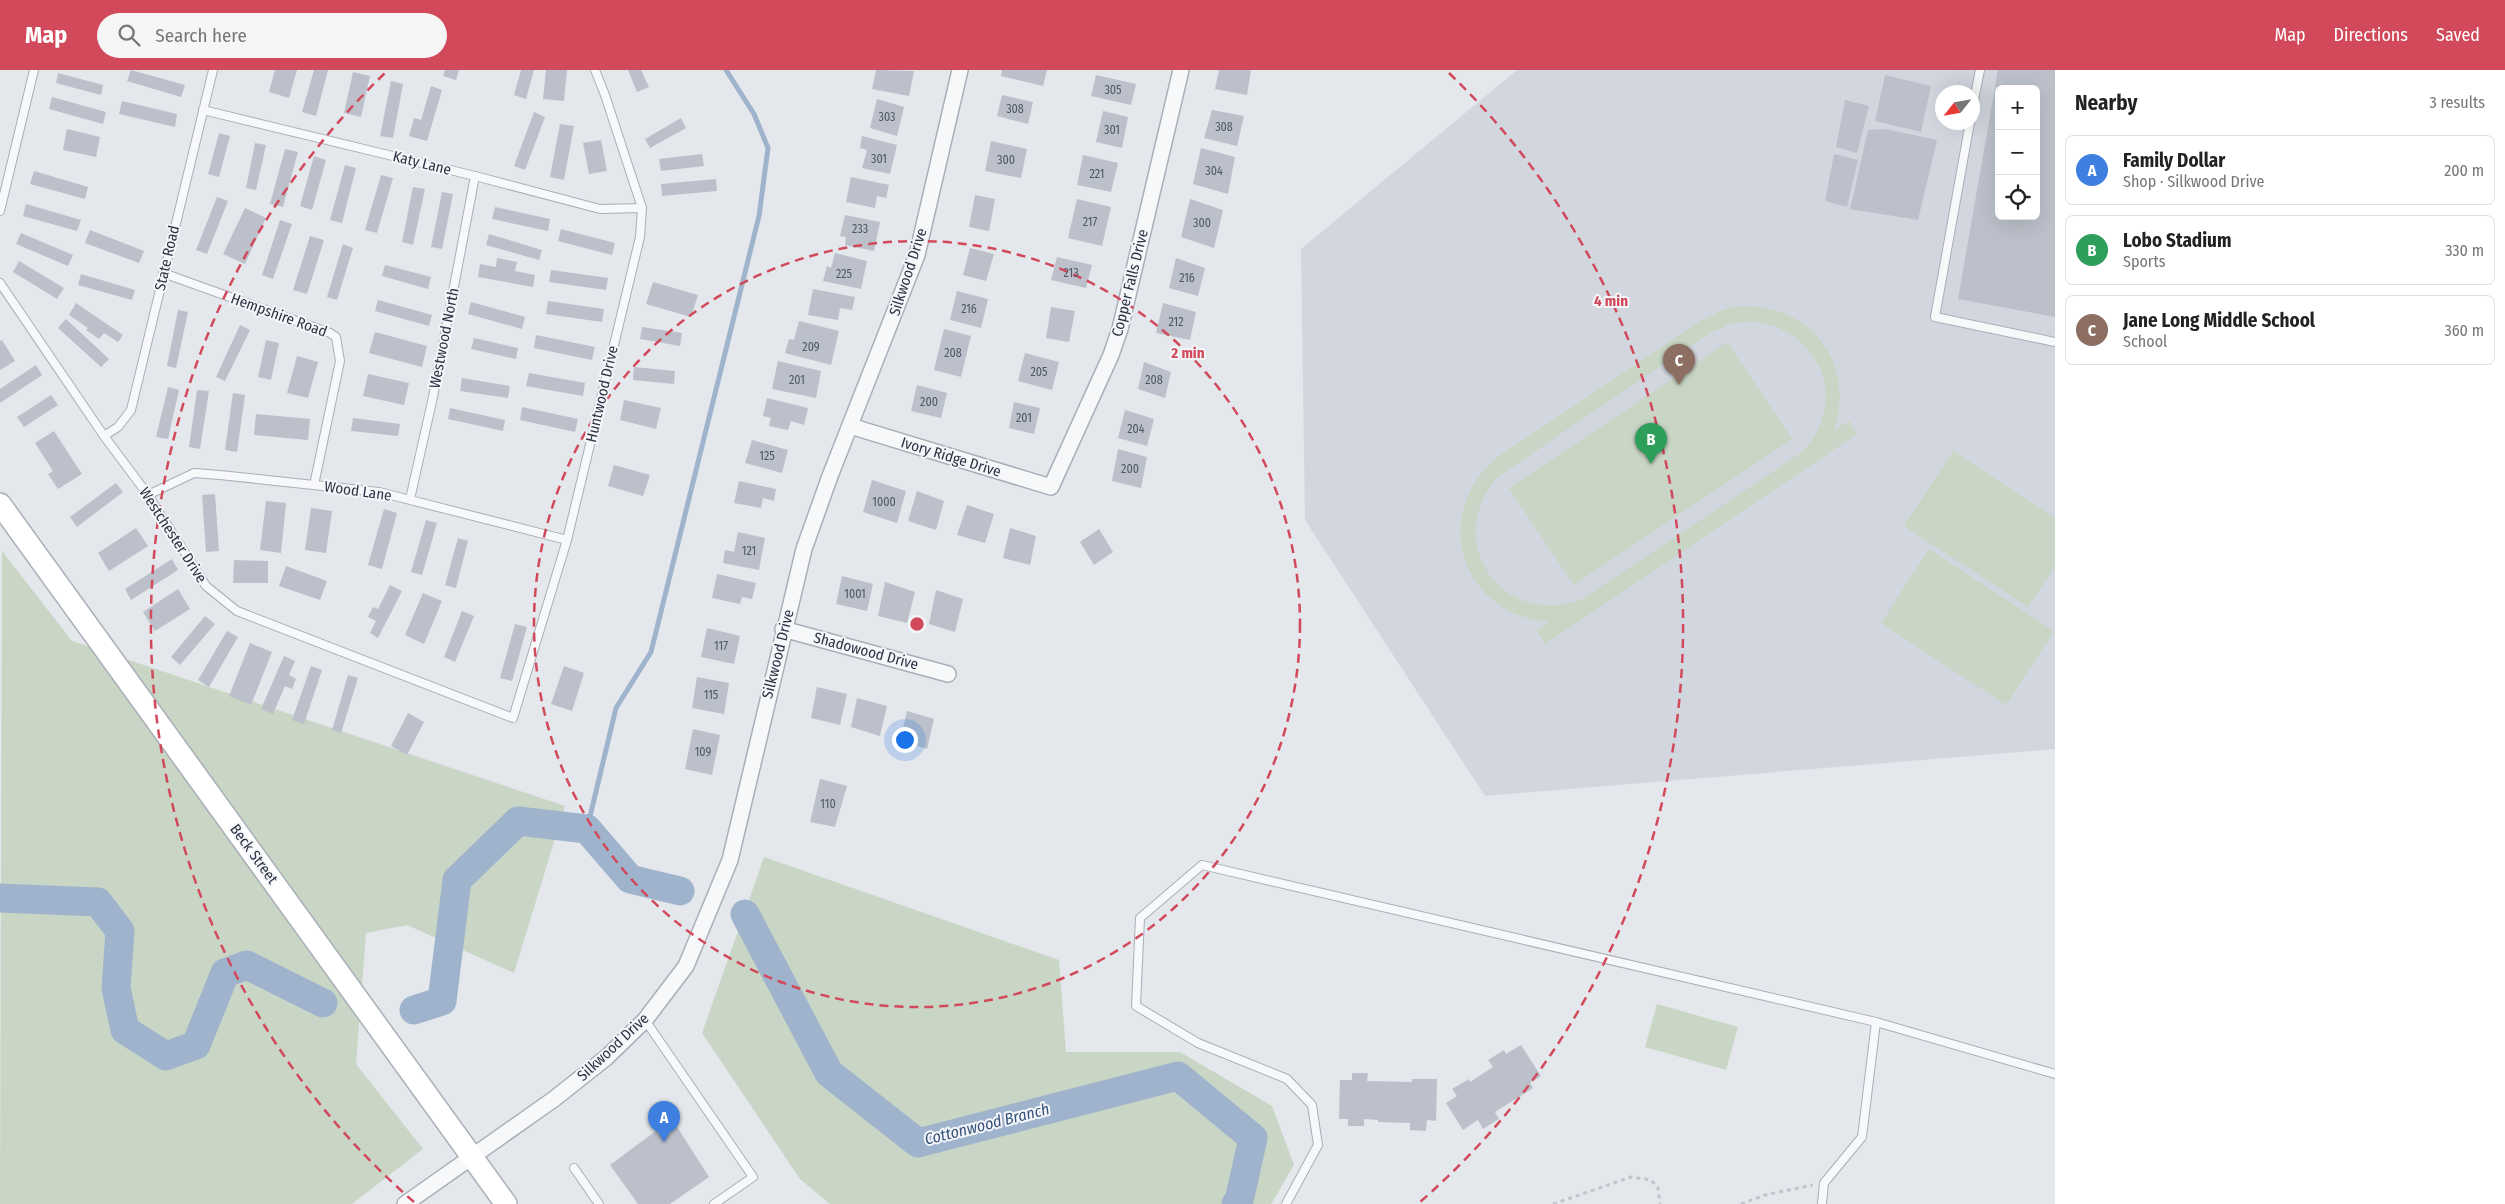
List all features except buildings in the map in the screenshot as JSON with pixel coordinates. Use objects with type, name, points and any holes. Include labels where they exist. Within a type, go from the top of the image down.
[{"type":"street","name":"Silkwood Drive","points":[[404,1204],[554,1099],[607,1057],[645,1020],[686,966],[730,860],[783,629],[804,549],[917,255],[960,70]]},
{"type":"street","name":"Copper Falls Drive","points":[[1051,488],[1111,355],[1120,329],[1181,70]]},
{"type":"street","name":"Ivory Ridge Drive","points":[[850,426],[1051,488]]},
{"type":"street","name":"Beck Street","points":[[0,504],[506,1204]]},
{"type":"street","name":"Shadowood Drive","points":[[783,629],[948,674]]},
{"type":"lane","points":[[0,211],[34,70]]},
{"type":"lane","name":"State Road","points":[[104,436],[118,428],[130,410],[212,70]]},
{"type":"lane","name":"Huntwood Drive","points":[[513,718],[567,540],[640,237],[642,208],[606,94],[595,70]]},
{"type":"lane","points":[[1977,85],[1980,70]]},
{"type":"lane","name":"Katy Lane","points":[[203,110],[475,176],[600,209],[642,208]]},
{"type":"lane","points":[[1969,130],[1935,317],[2055,342]]},
{"type":"lane","name":"Westwood North","points":[[410,499],[433,397],[475,176]]},
{"type":"lane","name":"Hempshire Road","points":[[163,273],[330,333],[336,337],[340,361],[314,485]]},
{"type":"lane","name":"Westchester Drive","points":[[0,282],[104,436],[148,495],[206,586],[236,610],[513,718]]},
{"type":"lane","name":"Wood Lane","points":[[148,495],[194,473],[380,492],[567,540]]},
{"type":"lane","points":[[1286,1204],[1318,1145],[1312,1105],[1287,1079],[1198,1043],[1136,1006],[1140,918],[1202,865],[1876,1022],[2055,1074]]},
{"type":"lane","points":[[645,1020],[752,1177],[714,1204]]},
{"type":"lane","points":[[1822,1204],[1824,1183],[1862,1137],[1876,1022]]},
{"type":"lane","points":[[574,1168],[599,1204]]},
{"type":"path","points":[[1555,1204],[1631,1176],[1651,1180],[1658,1188],[1660,1204]]},
{"type":"path","points":[[1741,1204],[1765,1195],[1824,1183]]},
{"type":"shaded area","points":[[1517,70],[2055,70],[2055,749],[1485,796],[1305,520],[1301,249]]},
{"type":"green space","points":[[1739,306],[1765,308],[1787,315],[1806,326],[1822,342],[1833,360],[1839,382],[1839,405],[1834,430],[1849,421],[1857,434],[1545,644],[1537,631],[1550,622],[1519,615],[1494,601],[1475,581],[1464,557],[1460,531],[1465,505],[1477,479],[1499,456],[1700,321],[1725,309]],"holes":[[[1753,321],[1777,327],[1796,338],[1811,353],[1821,371],[1826,391],[1824,411],[1816,432],[1802,452],[1582,599],[1553,605],[1527,602],[1505,590],[1488,573],[1478,551],[1476,526],[1482,501],[1499,476],[1708,334],[1730,324]]]},
{"type":"green space","points":[[1727,342],[1792,439],[1574,585],[1509,488]]},
{"type":"green space","points":[[1953,451],[2055,518],[2055,566],[2028,607],[1904,526]]},
{"type":"green space","points":[[1929,549],[2054,631],[2006,705],[1881,623]]},
{"type":"green space","points":[[2,551],[72,641],[565,806],[514,973],[407,925],[366,933],[356,1064],[423,1149],[352,1204],[0,1204]]},
{"type":"green space","points":[[764,857],[1059,960],[1066,1052],[1180,1052],[1272,1106],[1294,1165],[1271,1204],[830,1204],[800,1179],[702,1033]]},
{"type":"green space","points":[[1657,1004],[1738,1027],[1726,1070],[1645,1047]]},
{"type":"waterway","points":[[587,829],[616,708],[651,652],[759,216],[768,148],[754,114],[726,70]]},
{"type":"waterway","name":"Cottonwood Branch","points":[[414,1010],[442,1001],[457,880],[518,821],[587,829],[630,879],[680,891]]},
{"type":"waterway","name":"Cottonwood Branch","points":[[0,898],[98,902],[120,931],[116,988],[125,1030],[166,1056],[196,1045],[225,973],[247,965],[323,1003]]},
{"type":"waterway","name":"Cottonwood Branch","points":[[745,914],[829,1073],[918,1143],[1178,1076],[1253,1138],[1239,1201],[1236,1204]]},
{"type":"place","name":"Jane Long Middle School","points":[[1679,385]]},
{"type":"place","name":"Lobo Stadium","points":[[1651,464]]},
{"type":"place","name":"Family Dollar","points":[[664,1142]]}]
